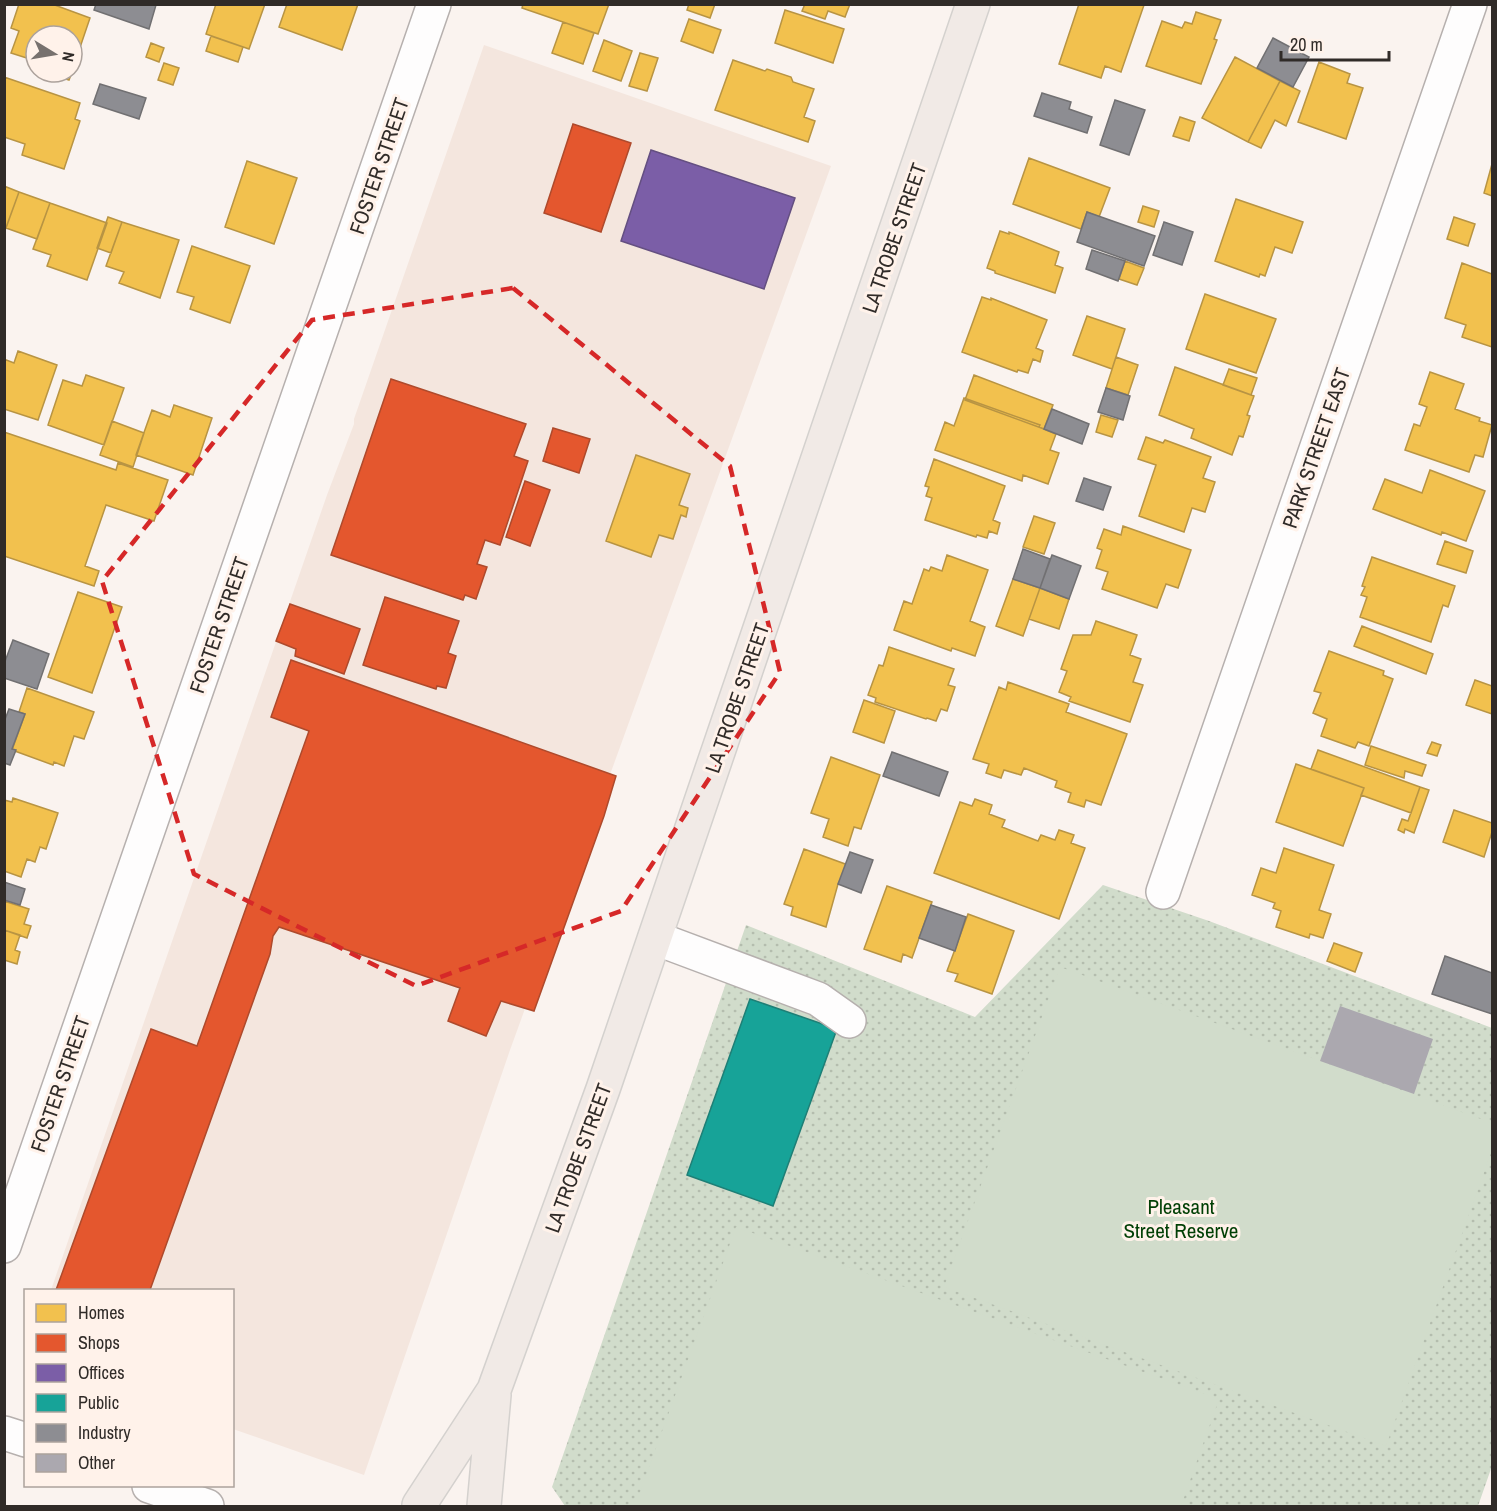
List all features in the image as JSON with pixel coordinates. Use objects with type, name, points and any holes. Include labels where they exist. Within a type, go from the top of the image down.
[{"type":"main road","name":"LA TROBE STREET","points":[[427,1506],[494,1390],[655,938],[973,4]]},
{"type":"main road","name":"LA TROBE STREET","points":[[484,1506],[494,1390]]},
{"type":"street","name":"FOSTER STREET","points":[[4,1246],[434,4]]},
{"type":"street","name":"PARK STREET EAST","points":[[1163,892],[1470,4]]},
{"type":"street","points":[[655,938],[818,999],[849,1020]]},
{"type":"street","points":[[4,1433],[24,1439]]},
{"type":"street","points":[[155,1487],[207,1506]]},
{"type":"highlighted area","points":[[513,288],[730,466],[780,672],[621,911],[416,986],[194,874],[102,581],[312,320]]},
{"type":"shaded area","points":[[484,45],[831,166],[510,1050],[364,1475],[234,1429],[234,1289],[51,1289]]},
{"type":"green space","name":"Pleasant Street Reserve","points":[[1103,885],[1209,921],[1492,1028],[1492,1466],[1478,1506],[565,1506],[552,1487],[746,925],[975,1017]]},
{"type":"green space","points":[[1060,967],[1492,1123],[1492,1150],[1386,1446],[944,1287]]},
{"type":"green space","points":[[736,1227],[1219,1399],[1181,1506],[635,1506]]},
{"type":"building: Homes","points":[[19,4],[52,4],[90,18],[84,36],[84,24],[24,24],[24,57],[11,53],[19,31],[11,28]]},
{"type":"building: Homes","points":[[216,4],[265,4],[249,49],[206,34]]},
{"type":"building: Homes","points":[[287,4],[358,4],[342,50],[279,27]]},
{"type":"building: Homes","points":[[523,4],[609,4],[598,34],[522,8]]},
{"type":"building: Homes","points":[[689,4],[715,4],[710,18],[687,10]]},
{"type":"building: Homes","points":[[805,4],[850,4],[845,17],[828,11],[825,19],[802,11]]},
{"type":"building: Homes","points":[[1079,4],[1144,5],[1121,72],[1105,66],[1101,78],[1059,64]]},
{"type":"building: Homes","points":[[785,10],[844,29],[833,63],[775,43]]},
{"type":"building: Homes","points":[[1196,12],[1221,20],[1214,39],[1217,40],[1201,84],[1146,66],[1162,21],[1182,28],[1185,22],[1192,24]]},
{"type":"building: Homes","points":[[689,19],[721,30],[713,53],[681,41]]},
{"type":"building: Homes","points":[[563,22],[594,33],[583,64],[552,53]]},
{"type":"building: Homes","points":[[211,36],[243,47],[238,62],[206,51]]},
{"type":"building: Homes","points":[[604,40],[632,51],[621,81],[593,71]]},
{"type":"building: Homes","points":[[151,43],[164,48],[159,62],[146,57]]},
{"type":"building: Homes","points":[[640,53],[658,58],[647,91],[629,86]]},
{"type":"building: Homes","points":[[1235,57],[1280,81],[1248,142],[1202,118]]},
{"type":"building: Homes","points":[[733,60],[791,77],[793,82],[814,89],[804,117],[815,121],[808,142],[715,110]]},
{"type":"building: Homes","points":[[1319,62],[1350,74],[1347,83],[1363,88],[1346,139],[1298,122]]},
{"type":"building: Homes","points":[[164,63],[179,68],[173,85],[158,80]]},
{"type":"building: Homes","points":[[4,77],[80,103],[75,119],[80,121],[64,169],[22,155],[25,144],[4,137]]},
{"type":"building: Homes","points":[[1280,81],[1300,91],[1286,126],[1275,120],[1261,148],[1248,142]]},
{"type":"building: Homes","points":[[1180,117],[1195,122],[1189,141],[1173,136]]},
{"type":"building: Homes","points":[[1029,158],[1110,188],[1099,217],[1087,212],[1081,229],[1013,204]]},
{"type":"building: Homes","points":[[247,161],[297,178],[274,244],[225,227]]},
{"type":"building: Homes","points":[[1492,164],[1492,196],[1484,193]]},
{"type":"building: Homes","points":[[4,186],[19,192],[4,233]]},
{"type":"building: Homes","points":[[19,192],[50,203],[37,239],[6,228]]},
{"type":"building: Homes","points":[[1236,199],[1303,222],[1292,253],[1275,247],[1265,276],[1260,274],[1259,277],[1215,261]]},
{"type":"building: Homes","points":[[50,203],[107,223],[87,280],[47,266],[51,255],[33,249]]},
{"type":"building: Homes","points":[[1143,206],[1159,211],[1154,227],[1138,222]]},
{"type":"building: Homes","points":[[108,217],[122,222],[111,253],[97,248]]},
{"type":"building: Homes","points":[[1454,217],[1475,224],[1468,246],[1447,239]]},
{"type":"building: Homes","points":[[122,222],[179,240],[160,298],[119,283],[124,272],[106,266]]},
{"type":"building: Homes","points":[[1000,231],[1009,234],[1009,232],[1059,252],[1055,265],[1063,268],[1055,293],[995,273],[987,268]]},
{"type":"building: Homes","points":[[192,246],[250,266],[230,323],[190,309],[194,297],[177,292]]},
{"type":"building: Homes","points":[[1125,261],[1144,268],[1137,285],[1119,279]]},
{"type":"building: Homes","points":[[1462,263],[1492,274],[1492,347],[1462,337],[1466,325],[1445,318]]},
{"type":"building: Homes","points":[[1205,294],[1276,319],[1256,373],[1186,349]]},
{"type":"building: Homes","points":[[982,297],[991,300],[991,298],[1047,320],[1036,348],[1043,351],[1040,362],[1033,359],[1028,373],[1018,370],[1017,372],[962,352]]},
{"type":"building: Homes","points":[[1087,316],[1125,329],[1112,369],[1073,355]]},
{"type":"building: Homes","points":[[18,351],[57,365],[38,420],[4,409],[4,359],[14,363]]},
{"type":"building: Homes","points":[[1116,357],[1138,365],[1128,395],[1106,388]]},
{"type":"building: Homes","points":[[1175,367],[1254,396],[1247,415],[1250,416],[1243,437],[1239,436],[1232,455],[1191,438],[1194,429],[1159,415]]},
{"type":"building: Homes","points":[[1229,369],[1257,378],[1251,395],[1223,385]]},
{"type":"building: Homes","points":[[1430,372],[1464,384],[1455,409],[1492,425],[1483,457],[1475,455],[1469,472],[1405,450],[1414,424],[1420,426],[1427,407],[1419,404]]},
{"type":"building: Homes","points":[[86,375],[124,388],[104,445],[48,425],[63,380],[82,386]]},
{"type":"building: Homes","points":[[974,375],[1053,405],[1044,429],[965,400]]},
{"type":"building: Homes","points":[[964,398],[1040,425],[1039,427],[1056,434],[1050,450],[1059,453],[1048,484],[1023,475],[1022,481],[935,450],[945,422],[954,426]]},
{"type":"building: Homes","points":[[174,405],[212,418],[193,475],[136,455],[152,410],[170,417]]},
{"type":"building: Homes","points":[[1101,415],[1118,420],[1112,437],[1096,432]]},
{"type":"building: Homes","points":[[112,421],[144,433],[133,467],[100,455]]},
{"type":"building: Homes","points":[[4,432],[116,470],[118,463],[168,480],[154,521],[106,505],[85,566],[99,571],[94,586],[4,556]]},
{"type":"building: Homes","points":[[1146,437],[1163,443],[1165,440],[1211,457],[1203,478],[1215,482],[1205,512],[1192,508],[1184,532],[1139,516],[1156,465],[1138,459]]},
{"type":"building: Homes","points":[[636,455],[690,474],[679,505],[688,508],[686,517],[681,515],[673,539],[659,535],[651,557],[606,541]]},
{"type":"building: Homes","points":[[934,459],[1005,486],[993,520],[1000,523],[997,534],[989,531],[987,538],[977,535],[976,537],[925,520],[932,498],[926,496],[929,487],[925,486]]},
{"type":"building: Homes","points":[[1430,470],[1485,491],[1466,541],[1442,532],[1441,535],[1373,509],[1385,479],[1422,493]]},
{"type":"building: Homes","points":[[1034,516],[1055,523],[1044,554],[1023,547]]},
{"type":"building: Homes","points":[[1123,526],[1191,550],[1178,588],[1166,584],[1157,608],[1102,589],[1108,572],[1096,568],[1102,550],[1097,548],[1104,529],[1121,535]]},
{"type":"building: Homes","points":[[1445,541],[1473,551],[1466,573],[1437,564]]},
{"type":"building: Homes","points":[[947,555],[988,570],[970,621],[985,627],[975,656],[952,648],[951,651],[894,630],[904,601],[912,604],[924,569],[929,571],[931,567],[942,571]]},
{"type":"building: Homes","points":[[1372,557],[1455,586],[1448,607],[1443,605],[1431,642],[1360,617],[1367,597],[1361,595],[1365,587],[1362,586]]},
{"type":"building: Homes","points":[[1013,579],[1040,588],[1023,636],[996,626]]},
{"type":"building: Homes","points":[[1040,588],[1069,599],[1059,629],[1029,619]]},
{"type":"building: Homes","points":[[78,592],[122,607],[92,693],[48,677]]},
{"type":"building: Homes","points":[[1096,621],[1137,635],[1130,655],[1141,659],[1133,682],[1143,685],[1130,722],[1069,701],[1071,697],[1059,692],[1067,671],[1061,669],[1073,635],[1091,635]]},
{"type":"building: Homes","points":[[1362,626],[1433,654],[1426,674],[1354,646]]},
{"type":"building: Homes","points":[[889,647],[954,669],[948,685],[955,687],[947,711],[941,709],[936,721],[875,702],[876,698],[868,695],[879,665],[883,666]]},
{"type":"building: Homes","points":[[1329,651],[1384,671],[1383,675],[1393,679],[1369,746],[1358,742],[1355,748],[1321,736],[1327,719],[1313,713],[1321,693],[1314,691]]},
{"type":"building: Homes","points":[[1475,680],[1492,686],[1492,714],[1466,705]]},
{"type":"building: Homes","points":[[1008,682],[1069,704],[1066,712],[1127,734],[1101,805],[1086,800],[1084,807],[1068,802],[1071,793],[1055,787],[1057,781],[1024,768],[1021,775],[1004,770],[1001,778],[986,773],[989,764],[973,759],[999,687],[1006,690]]},
{"type":"building: Homes","points":[[27,688],[94,712],[84,739],[74,736],[64,766],[54,762],[53,765],[12,750],[25,714],[19,712]]},
{"type":"building: Homes","points":[[864,700],[895,711],[884,743],[853,732]]},
{"type":"building: Homes","points":[[1432,742],[1441,745],[1437,756],[1427,753]]},
{"type":"building: Homes","points":[[1371,746],[1426,765],[1422,776],[1405,771],[1404,778],[1365,765]]},
{"type":"building: Homes","points":[[1318,750],[1420,787],[1411,813],[1361,795],[1364,788],[1311,769]]},
{"type":"building: Homes","points":[[831,757],[880,775],[861,829],[854,827],[848,846],[823,837],[829,819],[811,813]]},
{"type":"building: Homes","points":[[1296,764],[1364,788],[1343,846],[1276,822]]},
{"type":"building: Homes","points":[[1420,787],[1429,790],[1414,833],[1405,829],[1404,833],[1398,830],[1402,819],[1408,821]]},
{"type":"building: Homes","points":[[13,798],[58,813],[46,849],[40,847],[35,862],[27,859],[21,877],[4,871],[4,800],[12,802]]},
{"type":"building: Homes","points":[[975,799],[992,805],[989,814],[1005,820],[1002,827],[1038,841],[1041,835],[1055,840],[1059,830],[1074,835],[1071,843],[1085,848],[1059,919],[934,873],[960,802],[972,806]]},
{"type":"building: Homes","points":[[1454,810],[1492,823],[1492,832],[1484,857],[1443,842]]},
{"type":"building: Homes","points":[[1284,848],[1334,865],[1319,910],[1331,914],[1323,938],[1310,934],[1309,938],[1276,927],[1281,911],[1273,908],[1275,903],[1252,895],[1261,868],[1276,873]]},
{"type":"building: Homes","points":[[804,849],[848,865],[838,884],[826,927],[791,915],[793,907],[784,904]]},
{"type":"building: Homes","points":[[887,886],[932,902],[912,958],[903,954],[901,962],[864,949]]},
{"type":"building: Homes","points":[[4,901],[29,909],[24,924],[31,926],[27,938],[4,930]]},
{"type":"building: Homes","points":[[968,914],[1014,931],[992,994],[955,981],[958,974],[947,971]]},
{"type":"building: Homes","points":[[4,930],[20,935],[15,950],[20,952],[17,964],[4,960]]},
{"type":"building: Homes","points":[[1334,943],[1362,953],[1355,972],[1327,961]]},
{"type":"building: Shops","points":[[573,124],[631,143],[601,232],[544,213]]},
{"type":"building: Shops","points":[[391,379],[526,424],[514,456],[528,461],[500,545],[485,540],[477,564],[487,567],[476,599],[465,595],[463,600],[331,555]]},
{"type":"building: Shops","points":[[553,428],[590,439],[579,473],[543,461]]},
{"type":"building: Shops","points":[[525,481],[550,490],[530,546],[506,537]]},
{"type":"building: Shops","points":[[385,597],[459,621],[448,653],[456,656],[446,688],[437,686],[436,689],[363,665]]},
{"type":"building: Shops","points":[[290,604],[360,629],[344,674],[295,656],[296,649],[276,641]]},
{"type":"building: Shops","points":[[291,660],[616,776],[604,816],[534,1011],[501,1001],[486,1036],[448,1021],[460,988],[279,927],[273,936],[270,954],[150,1289],[56,1289],[151,1029],[197,1046],[309,731],[271,717]]},
{"type":"building: Offices","points":[[651,150],[795,198],[764,289],[621,241]]},
{"type":"building: Public","points":[[750,999],[837,1029],[773,1206],[687,1175]]},
{"type":"building: Industry","points":[[96,4],[156,5],[149,29],[94,10]]},
{"type":"building: Industry","points":[[1273,38],[1309,57],[1293,87],[1257,68]]},
{"type":"building: Industry","points":[[100,84],[146,98],[139,119],[93,104]]},
{"type":"building: Industry","points":[[1042,93],[1071,102],[1069,109],[1092,117],[1087,133],[1034,116]]},
{"type":"building: Industry","points":[[1115,100],[1145,110],[1129,155],[1100,145]]},
{"type":"building: Industry","points":[[1087,212],[1155,236],[1144,266],[1077,242]]},
{"type":"building: Industry","points":[[1164,222],[1193,232],[1182,265],[1153,255]]},
{"type":"building: Industry","points":[[1092,250],[1125,261],[1118,281],[1086,269]]},
{"type":"building: Industry","points":[[1106,388],[1130,396],[1123,420],[1098,412]]},
{"type":"building: Industry","points":[[1052,409],[1089,424],[1082,444],[1044,429]]},
{"type":"building: Industry","points":[[1084,478],[1111,487],[1103,510],[1076,501]]},
{"type":"building: Industry","points":[[1023,549],[1050,559],[1040,588],[1013,579]]},
{"type":"building: Industry","points":[[1052,555],[1081,566],[1069,599],[1040,588]]},
{"type":"building: Industry","points":[[13,640],[49,654],[37,689],[4,678],[4,664]]},
{"type":"building: Industry","points":[[9,709],[25,714],[12,749],[16,750],[10,765],[4,763],[4,722]]},
{"type":"building: Industry","points":[[892,752],[948,772],[939,796],[883,776]]},
{"type":"building: Industry","points":[[850,852],[873,860],[861,893],[838,884]]},
{"type":"building: Industry","points":[[4,882],[25,889],[20,905],[4,900]]},
{"type":"building: Industry","points":[[931,905],[966,917],[955,951],[919,938]]},
{"type":"building: Industry","points":[[1445,956],[1492,973],[1492,1014],[1432,994]]},
{"type":"building: Other","points":[[1340,1006],[1433,1039],[1414,1094],[1320,1061]]}]
